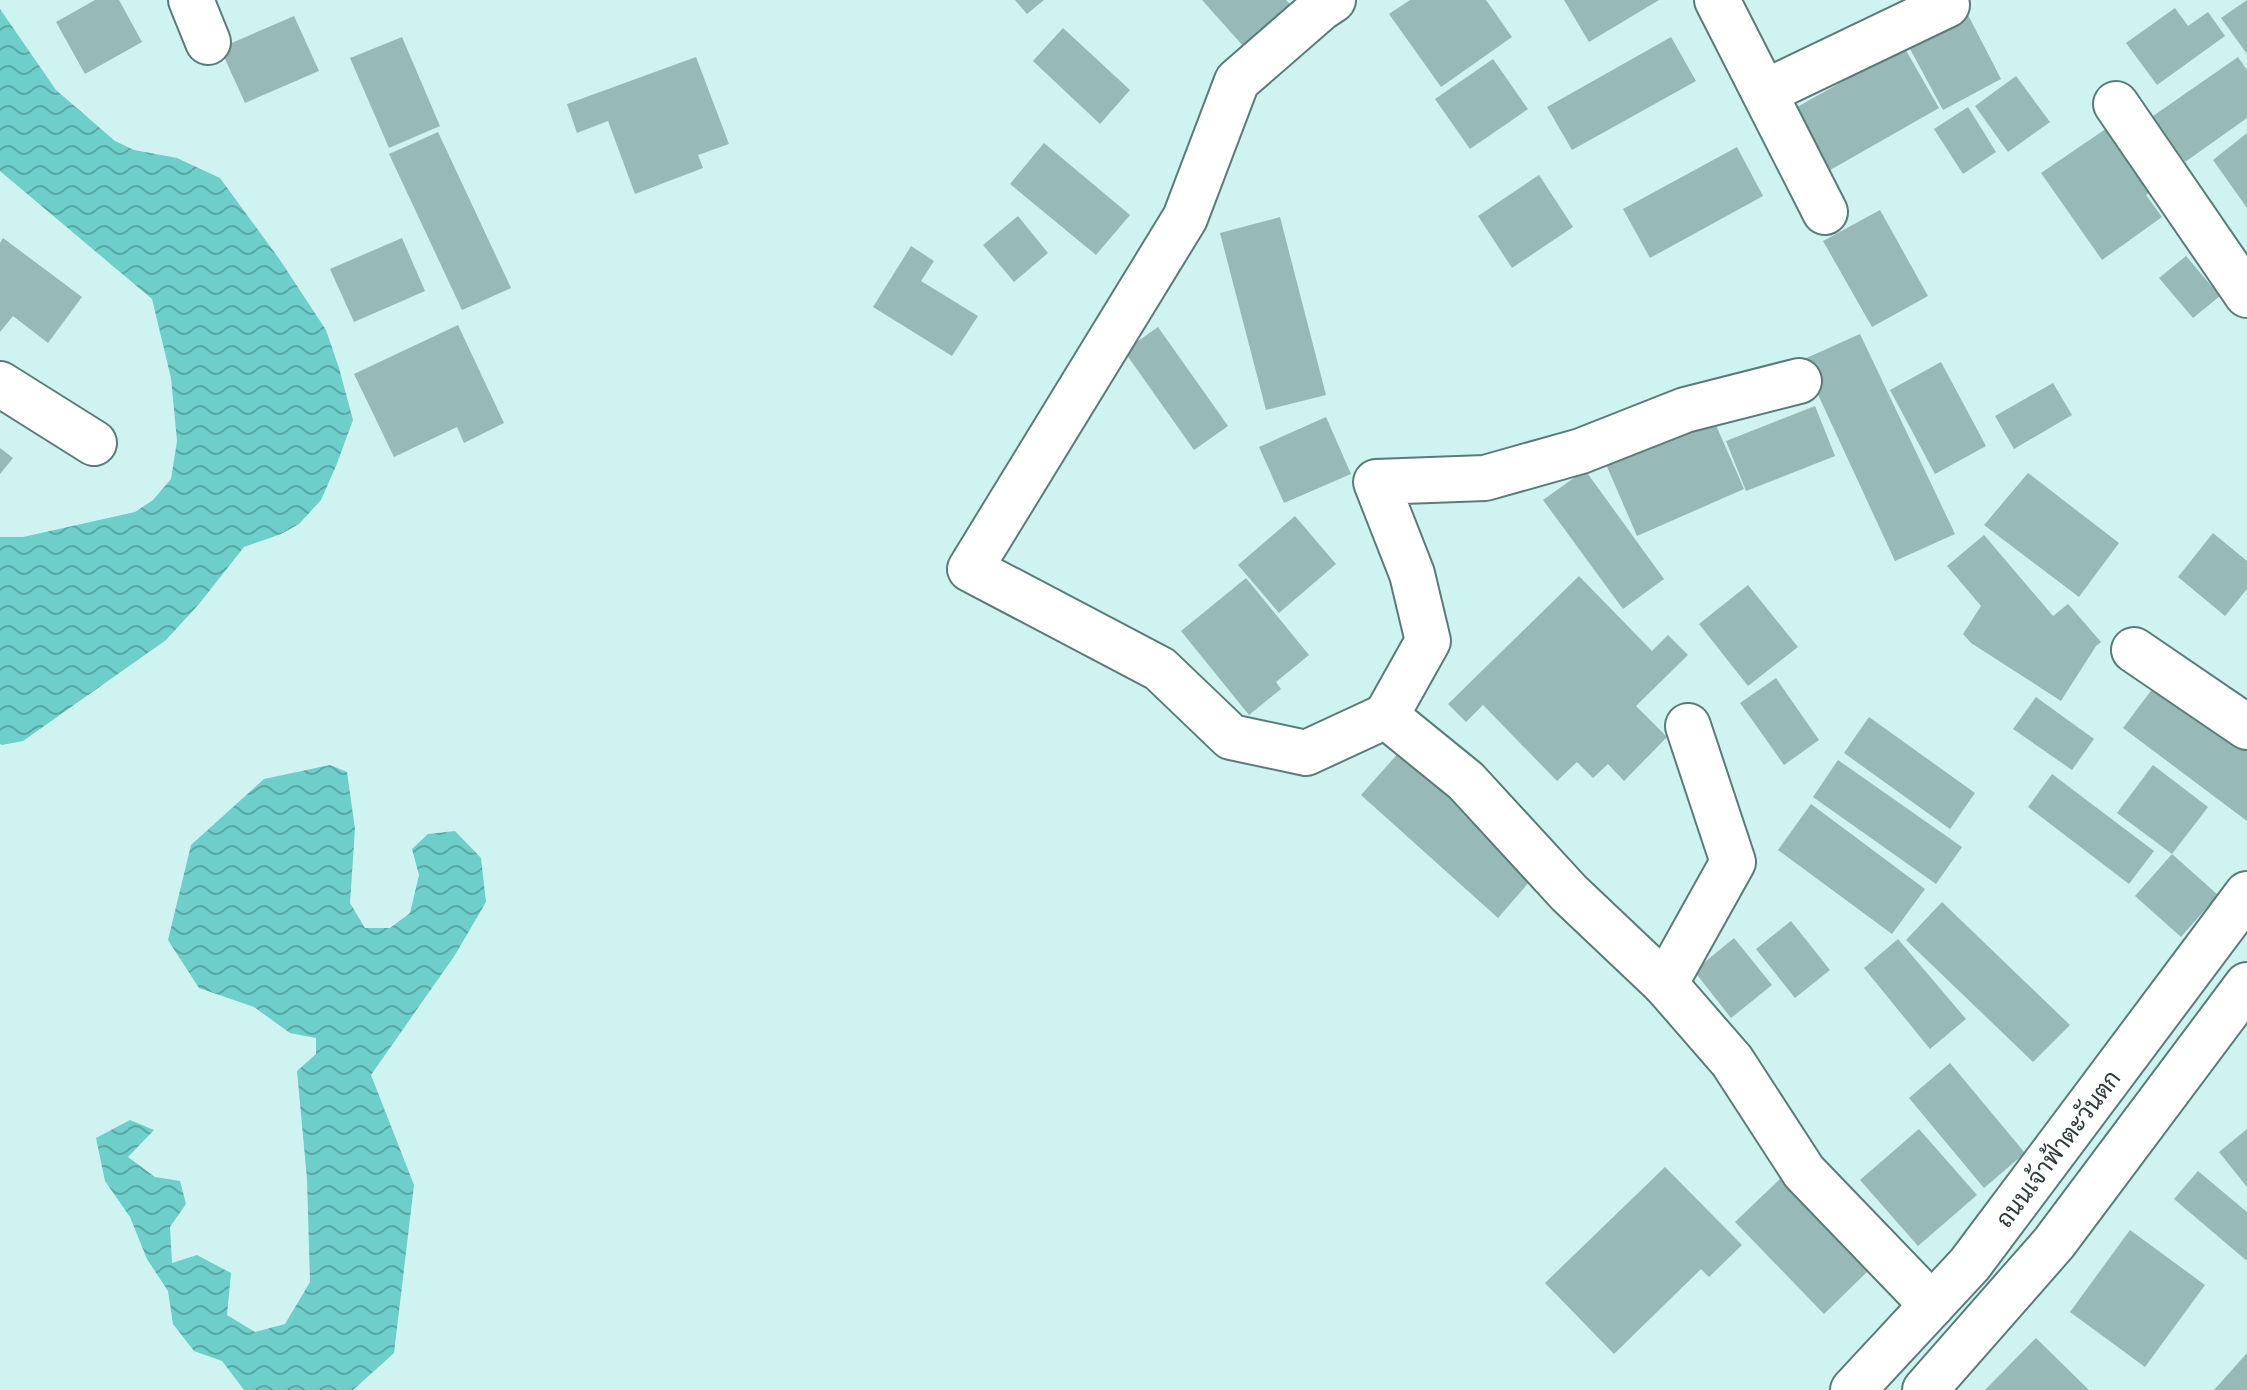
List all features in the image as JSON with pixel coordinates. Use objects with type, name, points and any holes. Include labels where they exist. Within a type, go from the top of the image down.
[{"type":"street","points":[[191,0],[208,42]]},
{"type":"street","points":[[1717,0],[1825,212]]},
{"type":"street","points":[[1323,3],[1237,81],[1185,218],[970,569],[1160,669],[1231,737],[1306,753],[1386,716],[1428,641],[1412,574],[1376,482],[1485,478],[1581,451],[1685,410],[1799,381]]},
{"type":"street","points":[[1765,92],[1947,5]]},
{"type":"street","points":[[2116,104],[2247,295]]},
{"type":"street","points":[[0,384],[94,443]]},
{"type":"street","points":[[2134,650],[2247,727]]},
{"type":"street","points":[[1386,716],[1466,781],[1569,893],[1665,984],[1732,1061],[1804,1172],[1932,1305]]},
{"type":"street","points":[[1665,984],[1733,862],[1688,726]]},
{"type":"street","name":"ถนนเจ้าฟ้าตะวันตก","points":[[1853,1390],[1970,1264],[2247,894]]},
{"type":"street","points":[[1925,1390],[2054,1243],[2247,985]]},
{"type":"water","points":[[0,9],[56,90],[115,141],[134,150],[177,158],[220,178],[326,330],[353,420],[321,500],[299,524],[244,547],[166,640],[23,741],[2,745],[0,537],[23,537],[135,512],[153,500],[171,479],[177,441],[171,378],[152,299],[0,171]]},
{"type":"water","points":[[330,765],[347,772],[355,829],[350,903],[365,928],[390,928],[410,913],[419,875],[412,849],[428,834],[455,831],[481,858],[486,902],[455,955],[371,1075],[414,1185],[394,1353],[353,1390],[244,1390],[222,1361],[194,1351],[173,1324],[168,1291],[147,1259],[130,1217],[105,1181],[96,1138],[130,1120],[154,1130],[128,1157],[155,1177],[180,1181],[186,1204],[170,1227],[172,1263],[197,1255],[231,1273],[227,1315],[255,1332],[285,1324],[310,1282],[307,1179],[297,1071],[316,1054],[316,1038],[290,1033],[254,1007],[199,988],[168,940],[191,845],[264,779]]},
{"type":"building","points":[[95,0],[119,0],[142,42],[85,74],[56,22]]},
{"type":"building","points":[[1015,0],[1044,0],[1027,14]]},
{"type":"building","points":[[1202,0],[1286,0],[1292,6],[1244,47]]},
{"type":"building","points":[[1410,0],[1486,0],[1512,37],[1441,87],[1389,14]]},
{"type":"building","points":[[1564,0],[1659,0],[1589,42]]},
{"type":"building","points":[[2247,0],[2247,54],[2221,18]]},
{"type":"building","points":[[2175,8],[2188,26],[2208,12],[2225,36],[2157,85],[2126,43]]},
{"type":"building","points":[[1968,15],[2001,79],[1943,110],[1909,47]]},
{"type":"building","points":[[294,16],[319,71],[245,103],[220,48]]},
{"type":"building","points":[[1063,28],[1130,90],[1100,124],[1033,61]]},
{"type":"building","points":[[402,37],[440,126],[389,148],[350,58]]},
{"type":"building","points":[[1671,37],[1696,81],[1572,150],[1547,107]]},
{"type":"building","points":[[1904,47],[1939,108],[1825,173],[1790,111]]},
{"type":"building","points":[[696,57],[729,144],[698,155],[703,168],[635,194],[608,121],[577,133],[567,104]]},
{"type":"building","points":[[2238,57],[2247,70],[2247,118],[2185,162],[2153,116]]},
{"type":"building","points":[[1493,59],[1528,109],[1470,149],[1435,99]]},
{"type":"building","points":[[2016,76],[2050,122],[2008,152],[1975,106]]},
{"type":"building","points":[[1968,107],[1996,152],[1963,174],[1934,129]]},
{"type":"building","points":[[2113,124],[2157,187],[2146,195],[2162,217],[2102,260],[2041,173]]},
{"type":"building","points":[[438,132],[511,288],[462,310],[389,154]]},
{"type":"building","points":[[2247,133],[2247,208],[2213,160]]},
{"type":"building","points":[[1044,143],[1130,215],[1096,255],[1010,184]]},
{"type":"building","points":[[1737,147],[1763,196],[1650,258],[1623,209]]},
{"type":"building","points":[[1539,175],[1573,227],[1512,268],[1478,216]]},
{"type":"building","points":[[1880,210],[1928,296],[1872,327],[1823,241]]},
{"type":"building","points":[[1018,216],[1048,253],[1014,282],[983,245]]},
{"type":"building","points":[[1280,217],[1326,395],[1266,410],[1220,233]]},
{"type":"building","points":[[3,238],[82,297],[48,343],[13,316],[0,332],[0,243]]},
{"type":"building","points":[[402,238],[425,291],[354,322],[330,269]]},
{"type":"building","points":[[911,246],[934,261],[921,281],[978,316],[952,356],[873,307]]},
{"type":"building","points":[[2186,256],[2220,296],[2193,318],[2159,278]]},
{"type":"building","points":[[458,325],[504,423],[464,443],[457,427],[394,457],[354,374]]},
{"type":"building","points":[[1158,327],[1228,426],[1194,450],[1124,351]]},
{"type":"building","points":[[1860,334],[1955,534],[1895,561],[1802,360]]},
{"type":"building","points":[[1941,362],[1986,446],[1935,474],[1890,390]]},
{"type":"building","points":[[2053,383],[2072,415],[2014,449],[1995,416]]},
{"type":"building","points":[[1815,406],[1835,456],[1746,491],[1726,441]]},
{"type":"building","points":[[1712,416],[1744,489],[1637,536],[1605,462]]},
{"type":"building","points":[[1326,417],[1351,474],[1284,503],[1259,447]]},
{"type":"building","points":[[0,448],[13,458],[0,474]]},
{"type":"building","points":[[1585,470],[1664,579],[1623,609],[1543,500]]},
{"type":"building","points":[[2028,473],[2119,543],[2079,597],[1984,525]]},
{"type":"building","points":[[1295,516],[1336,564],[1279,613],[1238,565]]},
{"type":"building","points":[[2213,533],[2247,561],[2247,589],[2225,616],[2178,577]]},
{"type":"building","points":[[1984,535],[2053,616],[2068,604],[2101,642],[2061,701],[1971,643],[1963,634],[1981,606],[1947,566]]},
{"type":"building","points":[[1579,576],[1652,651],[1668,635],[1688,655],[1636,706],[1667,737],[1624,781],[1608,764],[1593,778],[1577,762],[1557,781],[1483,705],[1466,722],[1448,704]]},
{"type":"building","points":[[1246,578],[1309,655],[1276,682],[1281,689],[1249,715],[1181,631]]},
{"type":"building","points":[[1748,585],[1798,647],[1748,686],[1699,624]]},
{"type":"building","points":[[1776,678],[1819,740],[1784,765],[1740,703]]},
{"type":"building","points":[[2159,680],[2247,747],[2247,821],[2123,728]]},
{"type":"building","points":[[2036,697],[2094,739],[2072,770],[2013,729]]},
{"type":"building","points":[[1869,717],[1975,793],[1950,829],[1844,753]]},
{"type":"building","points":[[1401,750],[1538,872],[1498,918],[1361,795]]},
{"type":"building","points":[[1838,760],[1962,847],[1936,884],[1813,797]]},
{"type":"building","points":[[2153,765],[2208,807],[2172,854],[2117,813]]},
{"type":"building","points":[[2052,774],[2154,851],[2129,884],[2028,807]]},
{"type":"building","points":[[1811,804],[1925,889],[1892,934],[1778,850]]},
{"type":"building","points":[[2172,854],[2218,895],[2181,937],[2135,896]]},
{"type":"building","points":[[1942,902],[2070,1025],[2033,1062],[1906,940]]},
{"type":"building","points":[[1791,921],[1830,970],[1795,998],[1756,949]]},
{"type":"building","points":[[1734,938],[1772,985],[1731,1018],[1694,971]]},
{"type":"building","points":[[1898,939],[1966,1019],[1930,1049],[1864,968]]},
{"type":"building","points":[[1950,1063],[2025,1153],[1984,1188],[1909,1098]]},
{"type":"building","points":[[1919,1129],[1977,1195],[1918,1246],[1860,1180]]},
{"type":"building","points":[[2247,1129],[2247,1187],[2219,1152]]},
{"type":"building","points":[[1665,1167],[1742,1245],[1709,1277],[1701,1269],[1614,1354],[1545,1283]]},
{"type":"building","points":[[2198,1171],[2247,1212],[2247,1261],[2174,1199]]},
{"type":"building","points":[[1780,1179],[1868,1271],[1824,1314],[1735,1222]]},
{"type":"building","points":[[2130,1230],[2205,1285],[2145,1367],[2070,1312]]},
{"type":"building","points":[[2036,1338],[2089,1390],[1985,1390]]},
{"type":"building","points":[[2247,1353],[2247,1390],[2214,1390]]}]
